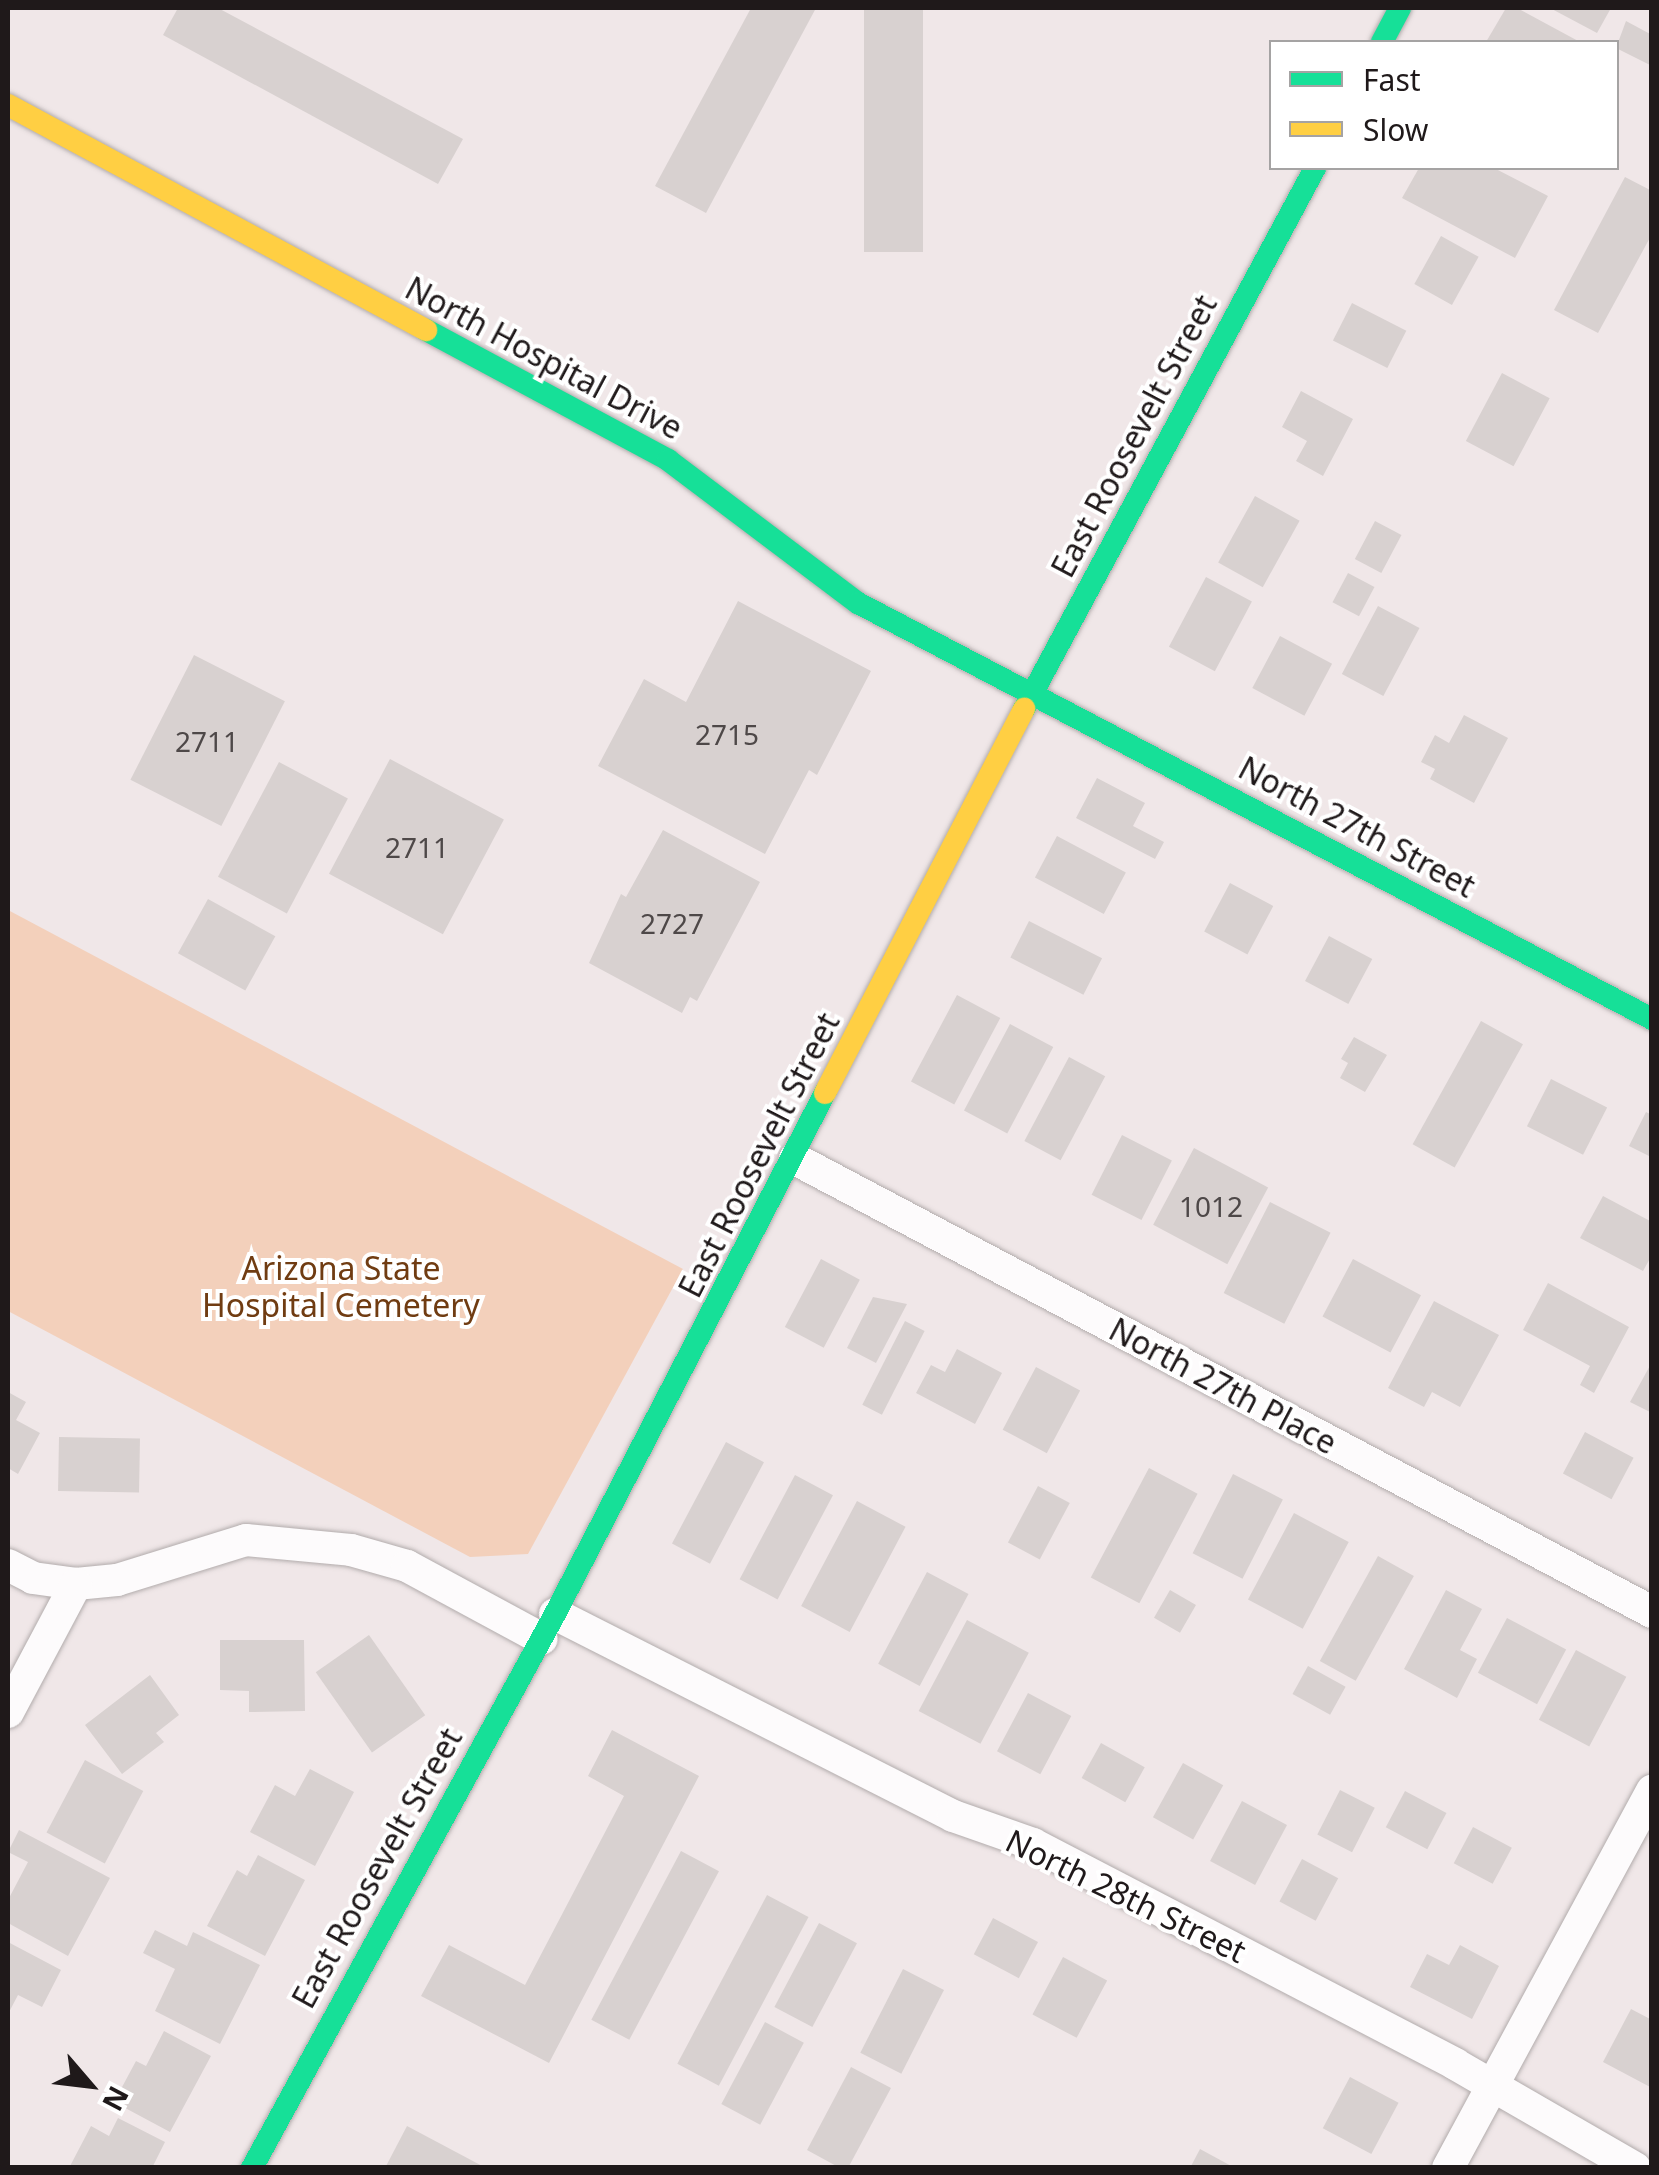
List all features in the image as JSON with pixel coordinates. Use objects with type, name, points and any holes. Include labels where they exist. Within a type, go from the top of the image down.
[{"type":"street","points":[[1383,40],[1400,8]]},
{"type":"street","name":"North Hospital Drive","points":[[8,105],[668,460],[858,603],[1032,694]]},
{"type":"street","name":"East Roosevelt Street","points":[[252,2168],[548,1627],[795,1160],[1032,694],[1314,170]]},
{"type":"street","name":"North 27th Street","points":[[1032,694],[1652,1019]]},
{"type":"street","name":"North 27th Place","points":[[795,1160],[1652,1612]]},
{"type":"street","name":"North 28th Street","points":[[8,1565],[33,1578],[76,1584],[117,1580],[246,1540],[351,1550],[407,1566],[548,1627],[953,1816],[1033,1844],[1455,2064],[1490,2090],[1635,2168]]},
{"type":"street","points":[[8,1712],[76,1584]]},
{"type":"street","points":[[1448,2168],[1652,1792]]},
{"type":"green space","name":"Arizona State Hospital Cemetery","points":[[8,910],[683,1269],[528,1554],[470,1557],[8,1311]]},
{"type":"building","points":[[178,8],[218,8],[463,139],[438,184],[163,35]]},
{"type":"building","points":[[751,8],[816,8],[706,213],[655,186]]},
{"type":"building","points":[[864,8],[923,8],[923,252],[864,252]]},
{"type":"building","points":[[1506,8],[1517,8],[1576,40],[1487,40]]},
{"type":"building","points":[[1550,8],[1611,8],[1597,33]]},
{"type":"building","points":[[1626,21],[1652,35],[1650,65],[1619,50]]},
{"type":"building","points":[[1418,170],[1498,170],[1548,196],[1515,258],[1402,198]]},
{"type":"building","points":[[1625,177],[1652,191],[1652,234],[1598,333],[1554,310]]},
{"type":"building","points":[[1441,236],[1479,257],[1452,305],[1414,284]]},
{"type":"building","points":[[1352,303],[1406,331],[1387,368],[1333,340]]},
{"type":"building","points":[[1502,373],[1550,398],[1514,466],[1466,441]]},
{"type":"building","points":[[1301,391],[1353,419],[1323,476],[1296,461],[1307,441],[1282,427]]},
{"type":"building","points":[[1255,496],[1300,521],[1263,587],[1218,562]]},
{"type":"building","points":[[1375,521],[1401,535],[1381,573],[1355,559]]},
{"type":"building","points":[[1348,573],[1374,587],[1359,616],[1333,602]]},
{"type":"building","points":[[1206,577],[1252,601],[1215,671],[1169,647]]},
{"type":"building","points":[[738,601],[871,671],[817,775],[809,770],[765,854],[598,766],[644,679],[686,702]]},
{"type":"building","points":[[1378,606],[1419,628],[1383,696],[1342,674]]},
{"type":"building","points":[[1280,636],[1332,664],[1304,716],[1252,688]]},
{"type":"building","points":[[194,655],[285,701],[221,826],[130,780]]},
{"type":"building","points":[[1464,715],[1508,738],[1474,803],[1430,779],[1435,769],[1421,762],[1435,735],[1449,743]]},
{"type":"building","points":[[390,759],[504,820],[443,934],[329,874]]},
{"type":"building","points":[[279,762],[348,799],[287,913],[218,877]]},
{"type":"building","points":[[1097,778],[1145,803],[1133,826],[1164,842],[1155,859],[1076,818]]},
{"type":"building","points":[[663,830],[760,882],[697,1001],[690,997],[682,1013],[589,963],[621,894],[626,897]]},
{"type":"building","points":[[1057,836],[1126,873],[1104,914],[1035,877]]},
{"type":"building","points":[[1230,883],[1273,906],[1247,955],[1204,932]]},
{"type":"building","points":[[208,899],[275,936],[245,991],[178,953]]},
{"type":"building","points":[[1029,921],[1102,958],[1083,995],[1010,958]]},
{"type":"building","points":[[1329,936],[1372,959],[1348,1004],[1305,981]]},
{"type":"building","points":[[957,995],[1000,1018],[954,1105],[911,1082]]},
{"type":"building","points":[[1481,1021],[1523,1044],[1455,1168],[1413,1144]]},
{"type":"building","points":[[1010,1024],[1053,1047],[1007,1134],[964,1111]]},
{"type":"building","points":[[1354,1037],[1387,1055],[1365,1092],[1340,1078],[1348,1063],[1341,1059]]},
{"type":"building","points":[[1069,1057],[1105,1076],[1061,1160],[1024,1141]]},
{"type":"building","points":[[1551,1079],[1607,1108],[1583,1155],[1527,1126]]},
{"type":"building","points":[[1646,1112],[1652,1115],[1649,1156],[1629,1146]]},
{"type":"building","points":[[1122,1135],[1172,1160],[1141,1220],[1092,1195]]},
{"type":"building","points":[[1194,1148],[1268,1187],[1227,1264],[1153,1225]]},
{"type":"building","points":[[1603,1196],[1652,1222],[1652,1255],[1643,1271],[1580,1238]]},
{"type":"building","points":[[1270,1202],[1331,1233],[1284,1324],[1224,1293]]},
{"type":"building","points":[[821,1259],[860,1280],[824,1348],[785,1327]]},
{"type":"building","points":[[1353,1259],[1421,1295],[1390,1353],[1322,1316]]},
{"type":"building","points":[[1548,1283],[1629,1327],[1594,1393],[1580,1385],[1590,1366],[1523,1330]]},
{"type":"building","points":[[873,1297],[907,1304],[876,1363],[847,1348]]},
{"type":"building","points":[[1434,1301],[1499,1335],[1460,1407],[1432,1392],[1424,1407],[1388,1388]]},
{"type":"building","points":[[905,1321],[925,1331],[882,1415],[862,1405]]},
{"type":"building","points":[[957,1349],[1002,1373],[975,1424],[916,1393],[931,1365],[945,1372]]},
{"type":"building","points":[[1652,1362],[1652,1413],[1630,1402]]},
{"type":"building","points":[[1036,1367],[1080,1390],[1047,1453],[1003,1430]]},
{"type":"building","points":[[8,1392],[26,1402],[16,1420],[40,1433],[18,1474],[8,1468]]},
{"type":"building","points":[[1585,1432],[1634,1458],[1611,1499],[1563,1473]]},
{"type":"building","points":[[59,1437],[140,1438],[139,1492],[58,1491]]},
{"type":"building","points":[[726,1442],[764,1462],[710,1564],[672,1544]]},
{"type":"building","points":[[1149,1468],[1198,1494],[1139,1603],[1091,1577]]},
{"type":"building","points":[[1233,1474],[1283,1499],[1242,1579],[1193,1553]]},
{"type":"building","points":[[795,1475],[833,1495],[778,1599],[740,1579]]},
{"type":"building","points":[[1038,1486],[1070,1503],[1040,1559],[1008,1543]]},
{"type":"building","points":[[857,1501],[906,1527],[850,1632],[801,1606]]},
{"type":"building","points":[[1294,1513],[1349,1542],[1303,1629],[1248,1600]]},
{"type":"building","points":[[1378,1556],[1414,1576],[1356,1681],[1320,1661]]},
{"type":"building","points":[[927,1572],[968,1594],[920,1686],[878,1664]]},
{"type":"building","points":[[1170,1590],[1196,1605],[1180,1633],[1154,1618]]},
{"type":"building","points":[[1446,1590],[1482,1609],[1460,1650],[1477,1659],[1457,1698],[1404,1669]]},
{"type":"building","points":[[1507,1618],[1566,1649],[1537,1704],[1478,1673]]},
{"type":"building","points":[[967,1620],[1029,1653],[980,1744],[919,1711]]},
{"type":"building","points":[[369,1635],[425,1715],[372,1753],[316,1672]]},
{"type":"building","points":[[220,1640],[304,1640],[305,1711],[249,1712],[249,1691],[220,1690]]},
{"type":"building","points":[[1576,1650],[1626,1677],[1589,1747],[1539,1720]]},
{"type":"building","points":[[1308,1666],[1346,1687],[1330,1715],[1292,1694]]},
{"type":"building","points":[[150,1675],[179,1715],[156,1733],[164,1742],[122,1774],[85,1725]]},
{"type":"building","points":[[1028,1693],[1071,1716],[1040,1774],[997,1751]]},
{"type":"building","points":[[612,1730],[699,1776],[549,2063],[421,1996],[449,1945],[525,1985],[624,1796],[588,1776]]},
{"type":"building","points":[[1101,1743],[1145,1767],[1125,1802],[1082,1778]]},
{"type":"building","points":[[85,1760],[143,1791],[105,1863],[47,1832]]},
{"type":"building","points":[[1183,1763],[1223,1785],[1193,1840],[1153,1817]]},
{"type":"building","points":[[310,1769],[354,1792],[315,1866],[250,1832],[275,1785],[295,1796]]},
{"type":"building","points":[[1340,1790],[1375,1808],[1352,1852],[1317,1835]]},
{"type":"building","points":[[1405,1791],[1446,1813],[1427,1849],[1386,1827]]},
{"type":"building","points":[[1242,1801],[1287,1825],[1255,1885],[1210,1861]]},
{"type":"building","points":[[1473,1827],[1512,1848],[1493,1884],[1454,1863]]},
{"type":"building","points":[[19,1830],[110,1878],[68,1956],[8,1923],[8,1900],[28,1862],[8,1852]]},
{"type":"building","points":[[681,1851],[719,1871],[629,2040],[591,2020]]},
{"type":"building","points":[[258,1855],[305,1880],[265,1956],[207,1926],[237,1870],[247,1876]]},
{"type":"building","points":[[1302,1859],[1338,1878],[1316,1921],[1279,1901]]},
{"type":"building","points":[[767,1895],[808,1917],[719,2086],[677,2064]]},
{"type":"building","points":[[993,1918],[1038,1942],[1019,1978],[974,1954]]},
{"type":"building","points":[[819,1923],[857,1943],[812,2027],[774,2007]]},
{"type":"building","points":[[155,1930],[187,1946],[193,1932],[260,1965],[220,2044],[155,2011],[175,1969],[143,1953]]},
{"type":"building","points":[[8,1942],[61,1970],[42,2007],[18,1995],[8,2014]]},
{"type":"building","points":[[1460,1945],[1499,1966],[1472,2019],[1410,1987],[1427,1954],[1449,1965]]},
{"type":"building","points":[[1063,1957],[1107,1980],[1077,2038],[1032,2014]]},
{"type":"building","points":[[903,1969],[944,1990],[901,2074],[860,2053]]},
{"type":"building","points":[[1631,2009],[1652,2020],[1652,2088],[1603,2062]]},
{"type":"building","points":[[765,2022],[804,2043],[760,2125],[721,2104]]},
{"type":"building","points":[[164,2031],[211,2056],[170,2132],[114,2102],[136,2061],[146,2066]]},
{"type":"building","points":[[851,2067],[891,2088],[848,2168],[840,2168],[807,2150]]},
{"type":"building","points":[[1350,2077],[1399,2103],[1371,2154],[1323,2128]]},
{"type":"building","points":[[118,2118],[165,2142],[152,2168],[69,2168],[91,2126],[109,2136]]},
{"type":"building","points":[[407,2126],[486,2168],[385,2168]]},
{"type":"building","points":[[1200,2149],[1235,2168],[1190,2168]]},
{"type":"traffic: fast","points":[[1383,40],[1400,8]]},
{"type":"traffic: fast","points":[[1024,709],[1314,170]]},
{"type":"traffic: fast","points":[[426,330],[668,460],[858,603],[1652,1019]]},
{"type":"traffic: fast","points":[[252,2168],[555,1614],[825,1093]]},
{"type":"traffic: slow","points":[[8,105],[426,330]]},
{"type":"traffic: slow","points":[[825,1093],[1024,709]]}]
